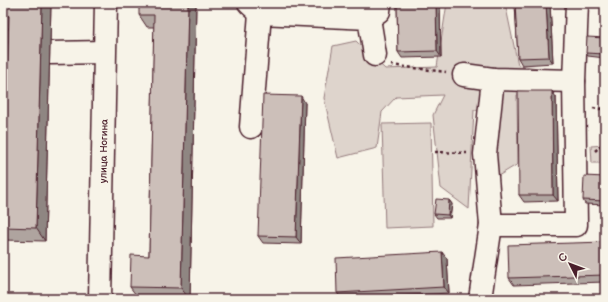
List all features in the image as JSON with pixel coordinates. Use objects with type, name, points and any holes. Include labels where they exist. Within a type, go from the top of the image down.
[{"type":"street","name":"улица Ногина","points":[[100,299],[106,3]]},
{"type":"street","points":[[491,225],[576,225],[574,80],[576,3]]},
{"type":"street","points":[[251,127],[254,8],[375,11],[375,55]]},
{"type":"street","points":[[50,53],[104,52]]},
{"type":"street","points":[[464,75],[494,79],[574,80]]},
{"type":"street","points":[[480,299],[491,225],[485,154],[494,79]]},
{"type":"path","points":[[375,55],[389,64],[464,75]]},
{"type":"path","points":[[435,152],[485,154]]},
{"type":"shaded area","points":[[447,3],[505,3],[518,65],[545,69],[553,92],[517,95],[518,164],[493,179],[495,112],[474,110],[469,209],[441,188],[433,115],[443,95],[396,97],[382,112],[377,148],[338,158],[324,98],[333,46],[356,41],[385,69],[437,67]]},
{"type":"shaded area","points":[[431,123],[433,226],[385,228],[382,124]]},
{"type":"shaded area","points":[[605,145],[605,163],[592,163],[591,146]]},
{"type":"building","points":[[3,3],[42,3],[36,228],[3,227],[9,16],[3,16]]},
{"type":"building","points":[[139,3],[188,3],[181,288],[130,287],[131,255],[149,256],[154,15],[139,15]]},
{"type":"building","points":[[397,3],[436,3],[437,51],[398,52]]},
{"type":"building","points":[[515,3],[546,3],[549,57],[518,58]]},
{"type":"building","points":[[587,37],[605,38],[605,54],[586,53]]},
{"type":"building","points":[[518,91],[552,91],[553,195],[519,195]]},
{"type":"building","points":[[263,95],[301,96],[296,237],[258,236]]},
{"type":"building","points":[[584,176],[605,177],[605,201],[583,200]]},
{"type":"building","points":[[436,199],[449,200],[448,215],[434,214]]},
{"type":"building","points":[[605,242],[605,275],[509,278],[508,245]]},
{"type":"building","points":[[442,252],[444,287],[337,293],[336,258]]}]
